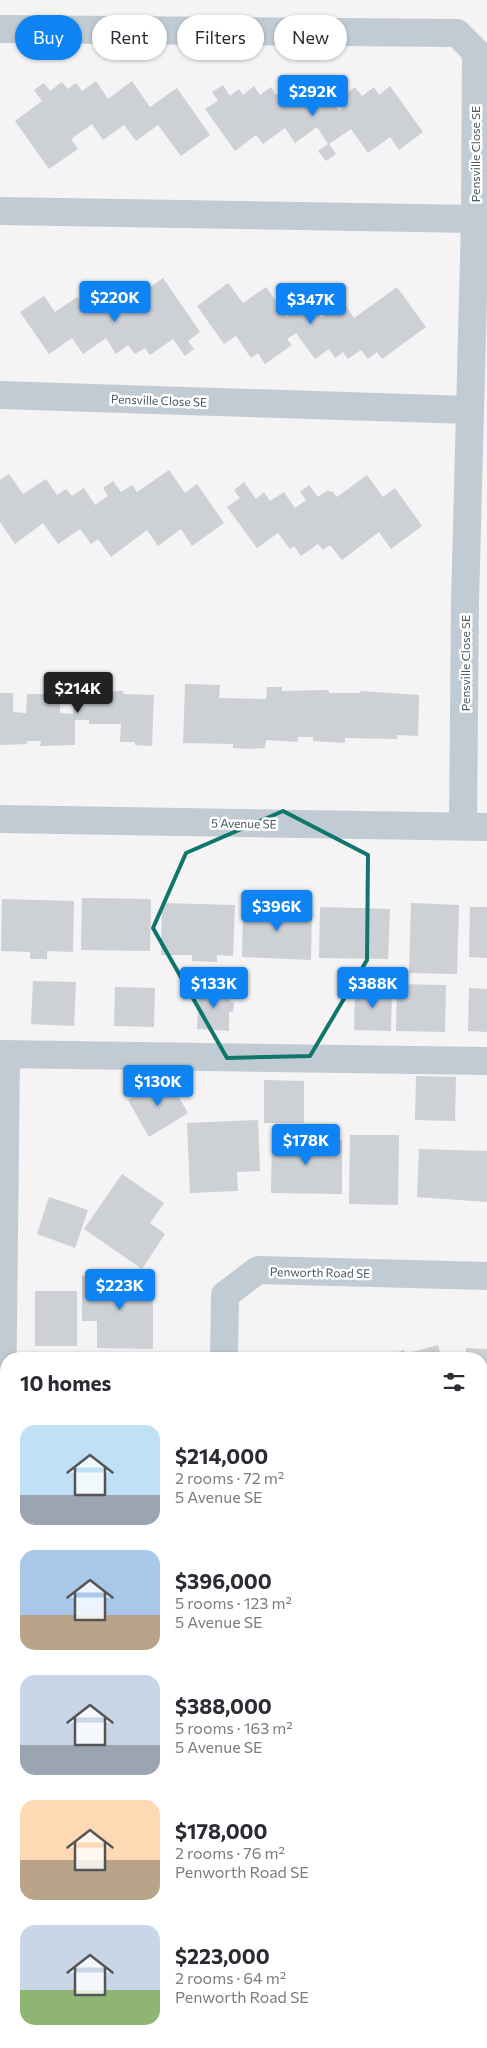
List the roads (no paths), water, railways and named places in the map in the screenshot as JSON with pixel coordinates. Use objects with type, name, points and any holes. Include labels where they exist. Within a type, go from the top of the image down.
[{"type":"street","name":"Pensville Close SE","points":[[0,29],[457,33],[476,52],[475,219],[469,410],[475,826]]},
{"type":"street","points":[[0,211],[475,219]]},
{"type":"street","name":"Pensville Close SE","points":[[0,395],[469,410]]},
{"type":"street","name":"5 Avenue SE","points":[[0,819],[475,826]]},
{"type":"street","points":[[1,1352],[3,1054],[487,1061]]},
{"type":"street","name":"Penworth Road SE","points":[[224,1352],[225,1295],[258,1270],[487,1276]]}]
